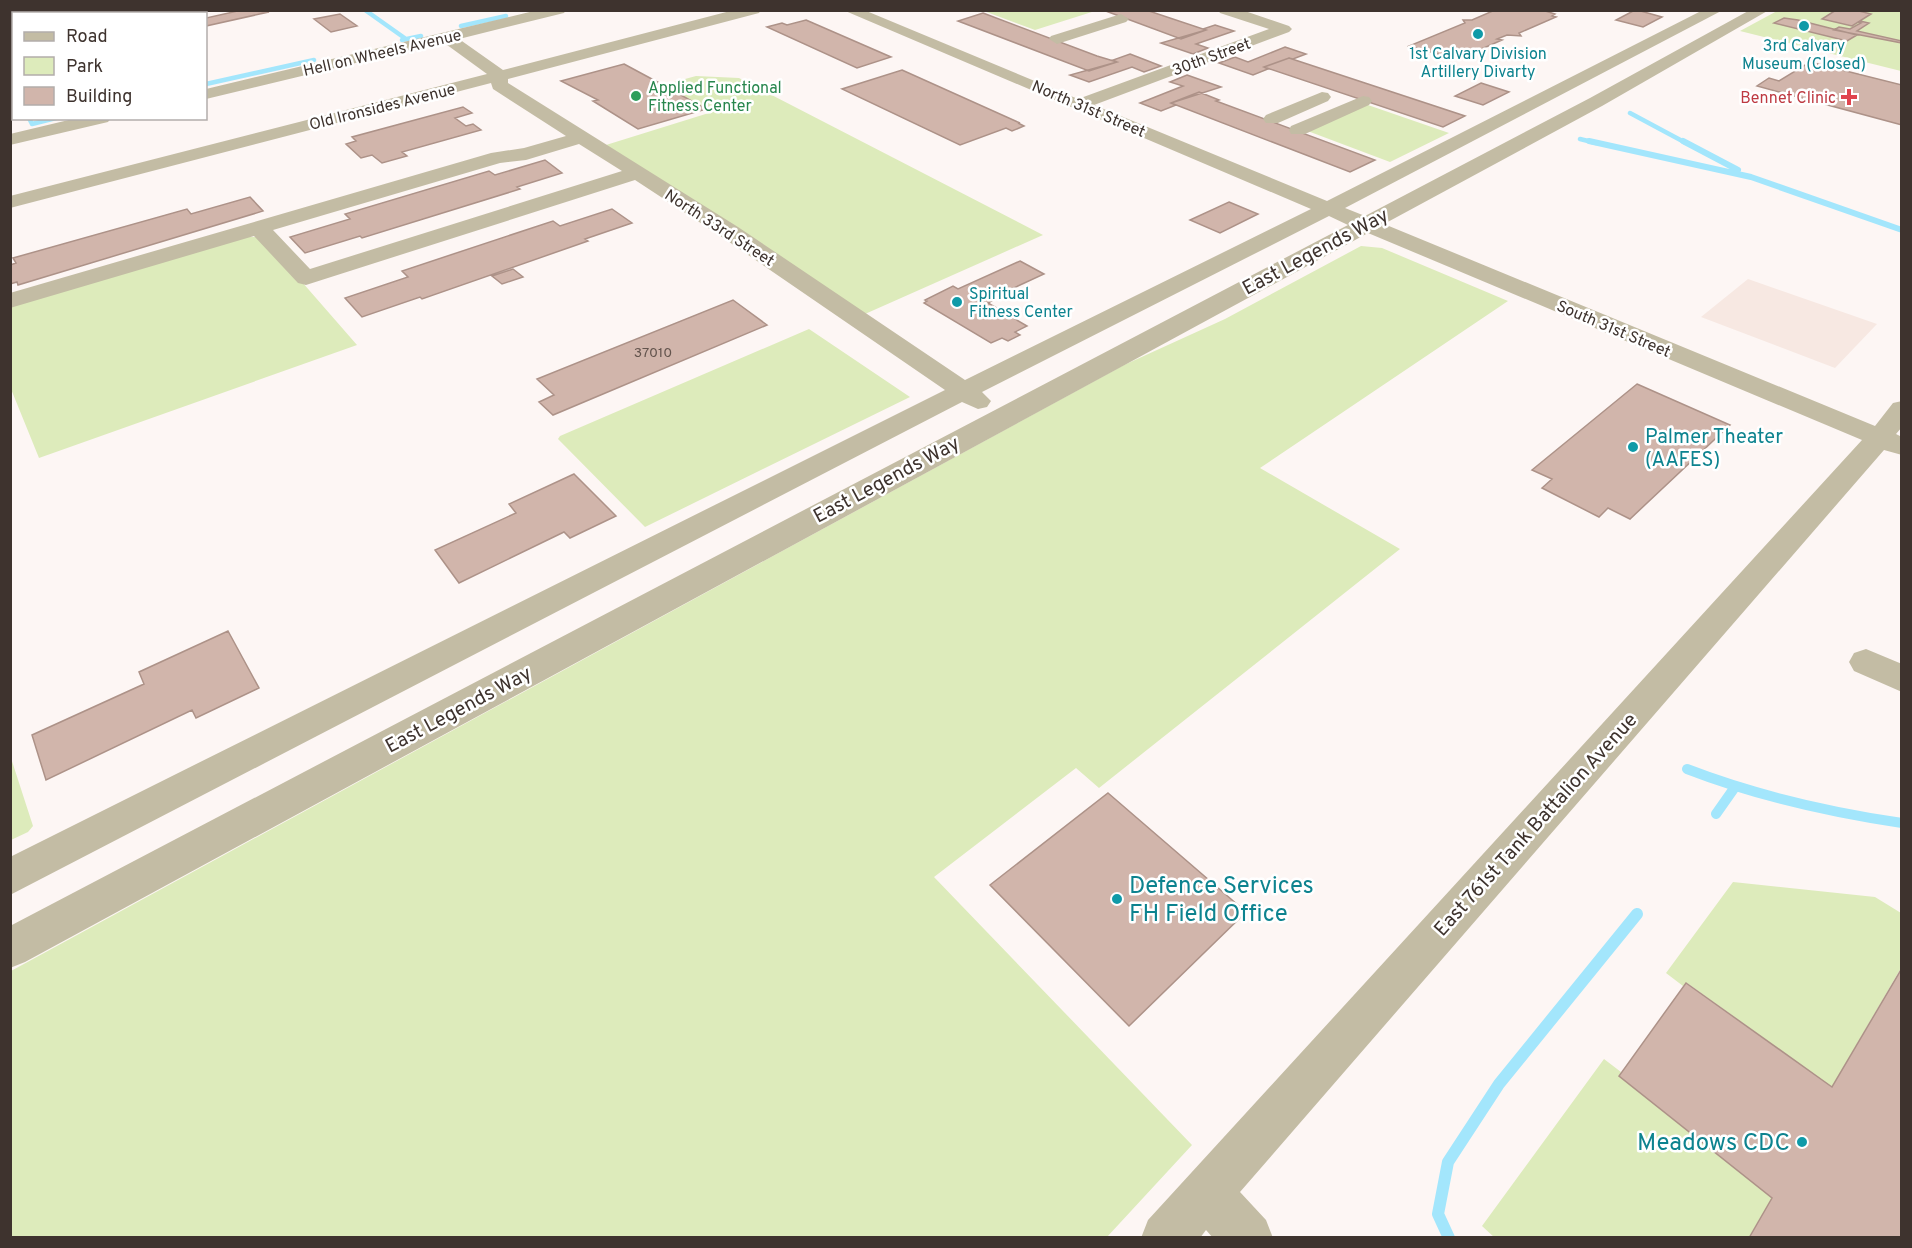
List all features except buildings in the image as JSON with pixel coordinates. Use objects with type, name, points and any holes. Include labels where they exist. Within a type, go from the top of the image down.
[{"type":"street","name":"Hell on Wheels Avenue","points":[[207,94],[559,10]]},
{"type":"street","name":"Old Ironsides Avenue","points":[[10,202],[754,10]]},
{"type":"street","name":"North 31st Street","points":[[850,10],[1328,209]]},
{"type":"street","name":"30th Street","points":[[1080,104],[1284,29],[1225,10]]},
{"type":"street","name":"East Legends Way","points":[[10,877],[1716,10]]},
{"type":"street","name":"East Legends Way","points":[[10,948],[1581,109],[1762,10]]},
{"type":"street","points":[[1100,11],[1062,23],[1051,34],[1083,31],[1121,19]]},
{"type":"street","points":[[1062,23],[1104,38]]},
{"type":"street","name":"North 33rd Street","points":[[446,37],[501,75],[499,85],[730,232],[1002,417]]},
{"type":"street","points":[[1297,108],[1335,92]]},
{"type":"street","points":[[1558,92],[1581,109]]},
{"type":"street","points":[[1298,130],[1362,101]]},
{"type":"street","points":[[1269,110],[1280,102],[1324,118]]},
{"type":"street","points":[[10,140],[94,120]]},
{"type":"street","points":[[10,302],[498,158],[526,154],[581,137]]},
{"type":"street","points":[[259,228],[306,278],[637,173]]},
{"type":"street","name":"South 31st Street","points":[[1328,209],[1894,431]]},
{"type":"street","name":"East 761st Tank Battalion Avenue","points":[[1166,1238],[1894,431]]},
{"type":"street","points":[[1866,662],[1902,679]]},
{"type":"street","points":[[1206,1193],[1248,1238]]},
{"type":"shaded area","points":[[1748,279],[1877,324],[1835,368],[1701,317]]},
{"type":"green space","points":[[1095,10],[1035,30],[984,11]]},
{"type":"green space","points":[[1777,11],[1901,11],[1901,71],[1740,31]]},
{"type":"green space","points":[[696,76],[739,78],[1043,235],[865,314],[606,145],[712,112],[663,85]]},
{"type":"green space","points":[[1365,104],[1449,133],[1390,162],[1305,130]]},
{"type":"green space","points":[[244,237],[257,237],[268,243],[357,345],[39,458],[11,389],[11,305]]},
{"type":"green space","points":[[1361,246],[1382,248],[1508,301],[1260,468],[1400,549],[1099,788],[1076,768],[934,877],[1192,1145],[1107,1237],[11,1238],[11,971],[1124,365],[1225,319]]},
{"type":"green space","points":[[809,329],[910,397],[645,527],[558,439],[560,436]]},
{"type":"green space","points":[[10,755],[33,826],[28,832],[11,840]]},
{"type":"green space","points":[[1733,882],[1875,897],[1901,913],[1901,968],[1832,1087],[1687,983],[1683,986],[1666,973]]},
{"type":"green space","points":[[1604,1059],[1621,1072],[1619,1076],[1772,1198],[1749,1237],[1495,1238],[1482,1226]]},
{"type":"waterway","points":[[365,10],[406,39]]},
{"type":"waterway","points":[[461,26],[506,16]]},
{"type":"waterway","points":[[402,40],[421,36]]},
{"type":"waterway","points":[[207,84],[314,60]]},
{"type":"waterway","points":[[1630,113],[1686,143]]},
{"type":"waterway","points":[[30,120],[32,124],[48,120]]},
{"type":"waterway","points":[[1580,139],[1596,143]]},
{"type":"waterway","points":[[1589,141],[1751,177],[1902,230]]},
{"type":"waterway","points":[[1683,141],[1738,170]]},
{"type":"waterway","points":[[1687,769],[1713,779],[1793,802],[1902,823]]},
{"type":"waterway","points":[[1716,814],[1735,787]]},
{"type":"waterway","points":[[1449,1238],[1438,1214],[1448,1162],[1499,1084],[1637,914]]},
{"type":"place","name":"3rd Calvary Museum (Closed)","points":[[1804,26]]},
{"type":"place","name":"1st Calvary Division Artillery Divarty","points":[[1478,34]]},
{"type":"place","name":"Applied Functional Fitness Center","points":[[636,96]]},
{"type":"place","name":"Bennet Clinic","points":[[1849,97]]},
{"type":"place","name":"Spiritual Fitness Center","points":[[957,302]]},
{"type":"place","name":"Palmer Theater (AAFES)","points":[[1633,447]]},
{"type":"place","name":"Defence Services FH Field Office","points":[[1117,899]]},
{"type":"place","name":"Meadows CDC","points":[[1802,1142]]}]
